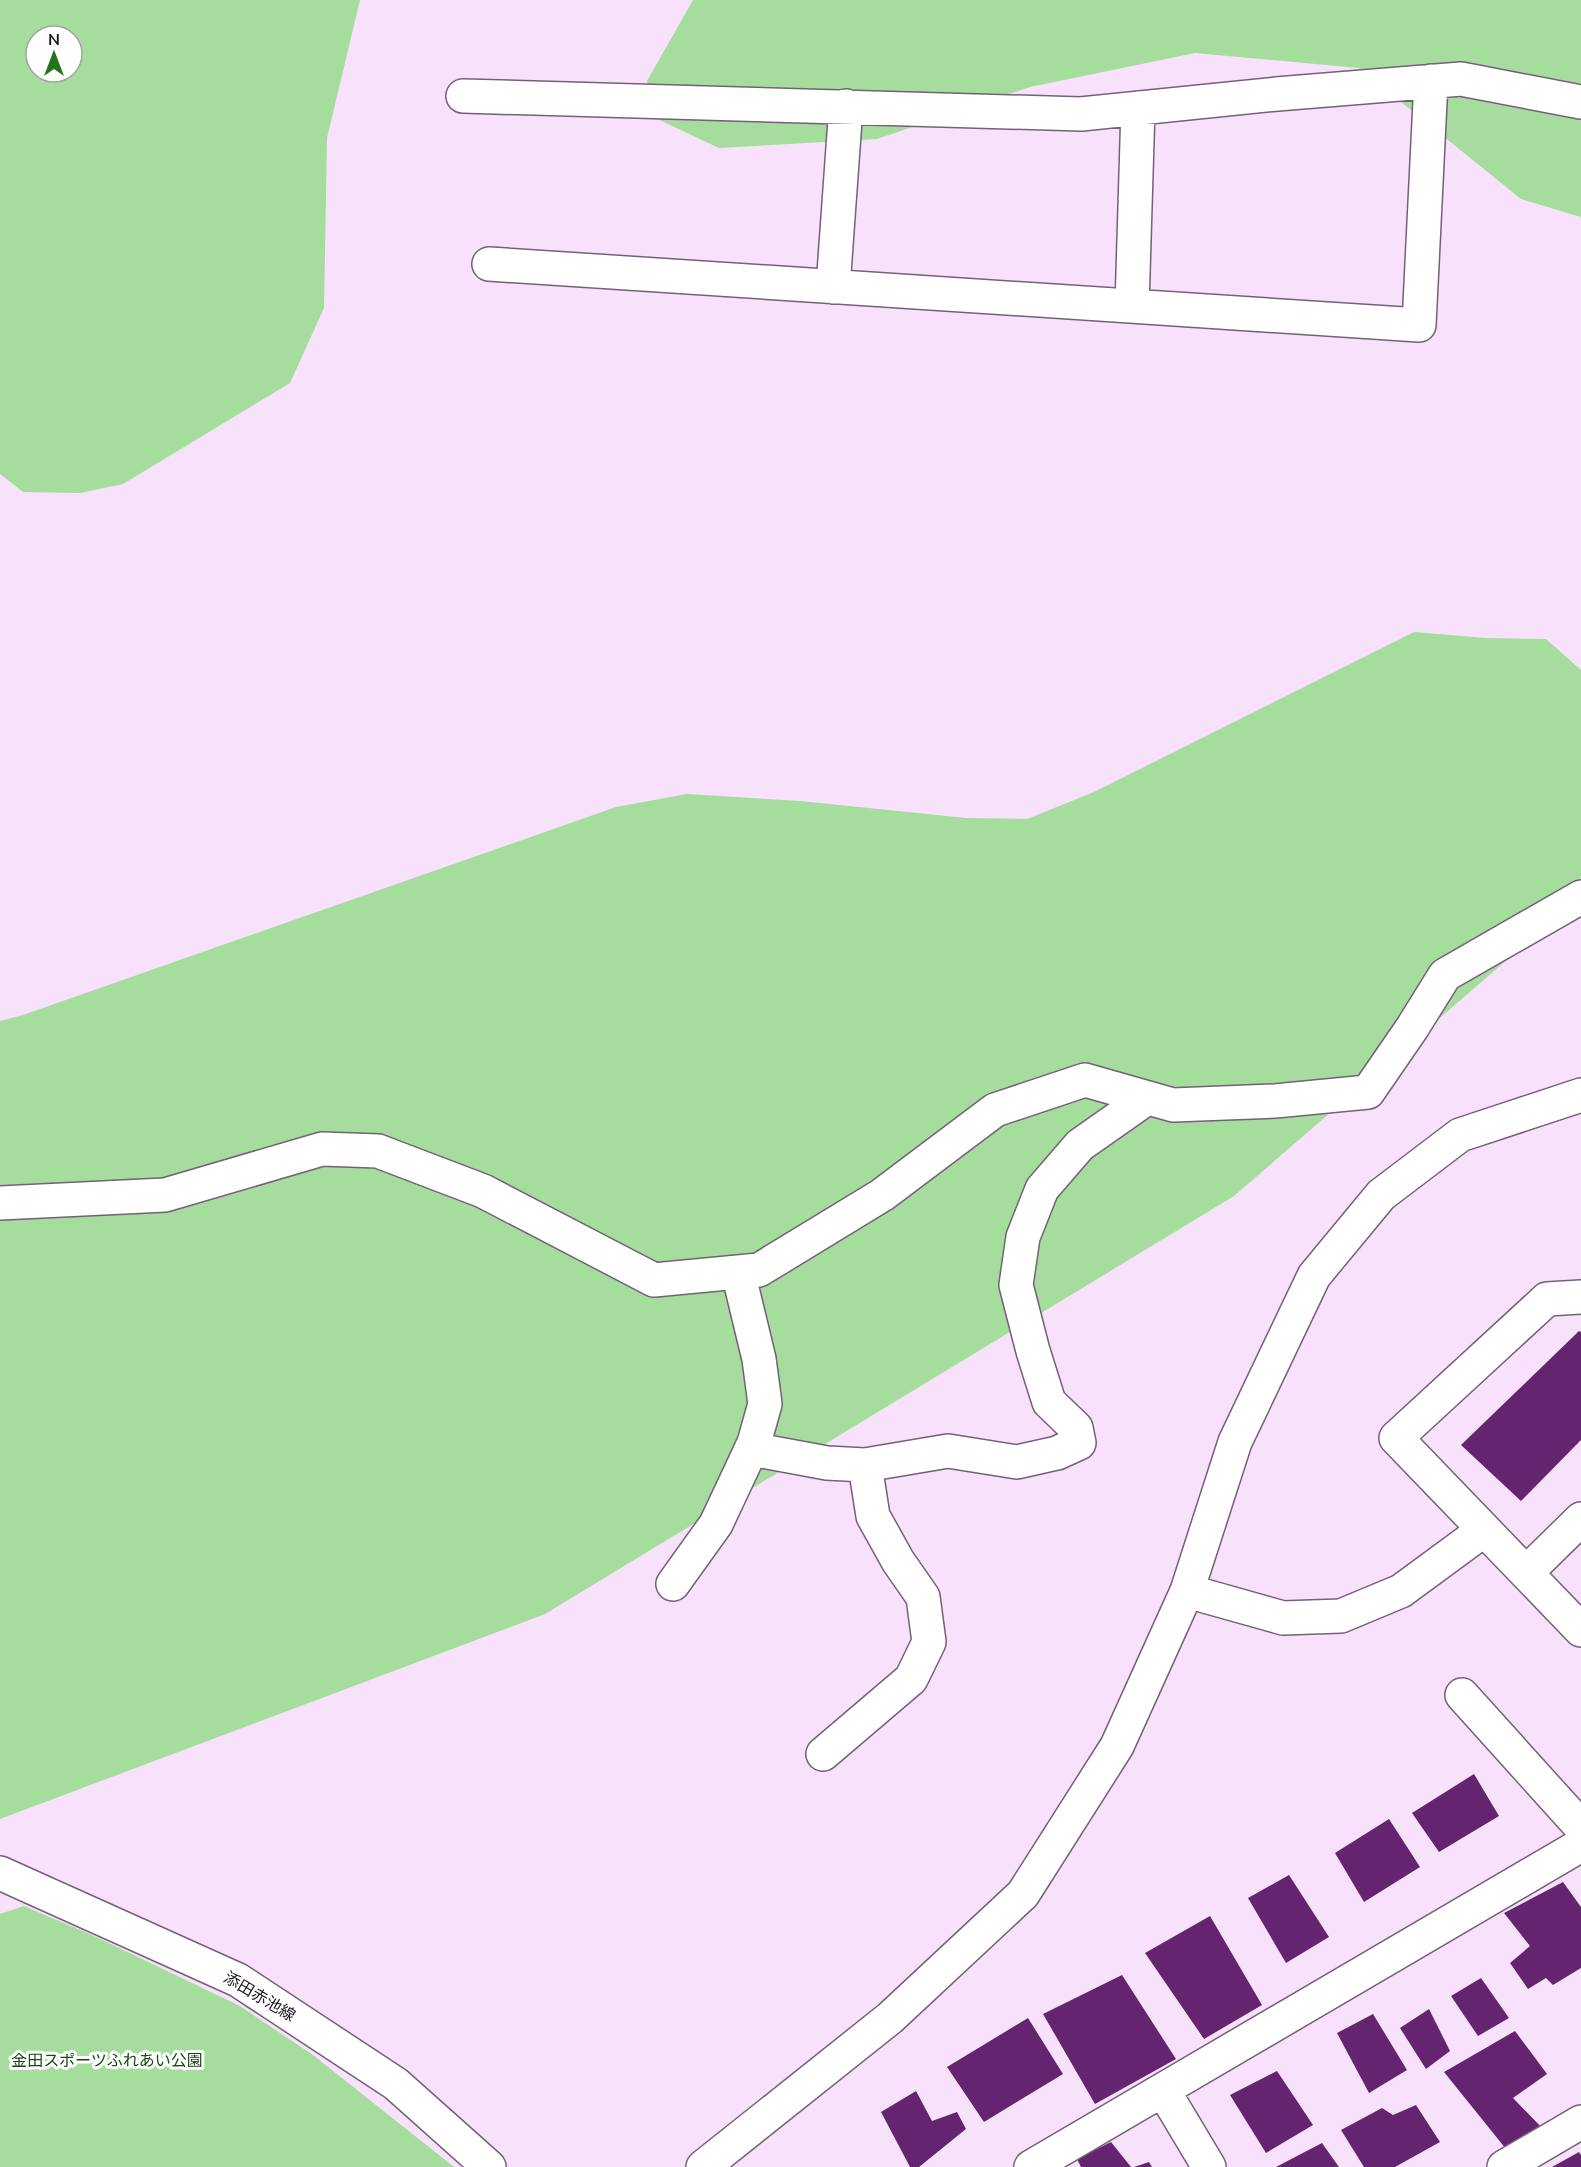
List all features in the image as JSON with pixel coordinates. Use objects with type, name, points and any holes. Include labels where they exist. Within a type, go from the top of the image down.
[{"type":"street","points":[[463,96],[1081,114],[1277,94],[1461,79],[1581,102]]},
{"type":"street","points":[[489,264],[1419,324],[1431,81]]},
{"type":"street","points":[[832,287],[846,106]]},
{"type":"street","points":[[1132,306],[1138,108]]},
{"type":"street","points":[[0,1203],[165,1196],[322,1149],[378,1151],[483,1191],[654,1280],[759,1270],[882,1195],[994,1110],[1084,1080],[1173,1106],[1275,1101],[1368,1092],[1445,975],[1581,897]]},
{"type":"street","points":[[703,2167],[890,2018],[1023,1894],[1117,1746],[1187,1591],[1235,1442],[1314,1276],[1381,1195],[1460,1135],[1581,1095]]},
{"type":"street","points":[[751,1449],[826,1463],[865,1465],[948,1451],[1017,1462],[1057,1453],[1078,1443],[1076,1428],[1048,1402],[1033,1351],[1016,1285],[1023,1237],[1042,1189],[1080,1145],[1147,1098]]},
{"type":"street","points":[[673,1584],[716,1524],[751,1449],[765,1404],[759,1359],[738,1272]]},
{"type":"street","points":[[1581,1297],[1547,1299],[1396,1438],[1581,1629]]},
{"type":"street","points":[[823,1754],[910,1679],[929,1642],[923,1597],[898,1562],[873,1516],[865,1465]]},
{"type":"street","points":[[1526,1573],[1581,1519]]},
{"type":"street","points":[[1187,1591],[1282,1618],[1341,1616],[1401,1591],[1484,1530]]},
{"type":"street","points":[[1462,1695],[1581,1827]]},
{"type":"street","points":[[1030,2167],[1581,1845]]},
{"type":"street","name":"添田赤池線","points":[[0,1873],[238,1980],[396,2084],[489,2167]]},
{"type":"street","points":[[1163,2090],[1209,2167]]},
{"type":"street","points":[[1504,2167],[1581,2122]]},
{"type":"green space","points":[[0,0],[360,0],[327,138],[324,308],[290,383],[123,484],[80,493],[23,492],[0,474]]},
{"type":"green space","points":[[693,0],[1581,0],[1581,217],[1521,199],[1359,68],[1195,53],[1030,87],[877,139],[719,148],[653,117],[647,81]]},
{"type":"green space","points":[[1414,632],[1485,638],[1546,639],[1581,670],[1581,877],[1570,895],[1508,959],[1234,1196],[545,1614],[0,1819],[0,1021],[23,1015],[616,807],[687,794],[800,801],[966,818],[1027,819],[1094,792]]},
{"type":"green space","name":"金田スポーツふれあい公園","points":[[24,1906],[92,1935],[240,2006],[313,2055],[454,2167],[0,2167],[0,1914]]},
{"type":"building","points":[[1579,1331],[1581,1332],[1581,1440],[1521,1501],[1461,1445]]},
{"type":"building","points":[[1474,1774],[1499,1816],[1439,1852],[1412,1813]]},
{"type":"building","points":[[1389,1819],[1420,1867],[1364,1902],[1335,1853]]},
{"type":"building","points":[[1289,1875],[1329,1937],[1286,1963],[1248,1898]]},
{"type":"building","points":[[1563,1882],[1581,1907],[1581,1968],[1553,1985],[1546,1978],[1528,1989],[1510,1963],[1530,1946],[1504,1913]]},
{"type":"building","points":[[1210,1916],[1262,2005],[1204,2039],[1145,1953]]},
{"type":"building","points":[[1122,1975],[1176,2059],[1095,2104],[1043,2014]]},
{"type":"building","points":[[1481,1978],[1509,2018],[1478,2036],[1451,1996]]},
{"type":"building","points":[[1429,2009],[1450,2051],[1426,2069],[1400,2028]]},
{"type":"building","points":[[1373,2014],[1407,2070],[1369,2093],[1337,2033]]},
{"type":"building","points":[[1028,2018],[1063,2074],[984,2122],[947,2067]]},
{"type":"building","points":[[1515,2031],[1547,2074],[1513,2098],[1545,2131],[1506,2149],[1444,2072]]},
{"type":"building","points":[[1277,2071],[1313,2125],[1266,2153],[1230,2095]]},
{"type":"building","points":[[916,2091],[932,2121],[957,2112],[966,2129],[919,2167],[910,2167],[881,2112]]},
{"type":"building","points":[[1416,2105],[1440,2142],[1395,2167],[1364,2167],[1341,2130],[1382,2108],[1393,2115]]},
{"type":"building","points":[[1111,2142],[1131,2167],[1081,2167],[1077,2159]]},
{"type":"building","points":[[1322,2143],[1339,2167],[1276,2167]]},
{"type":"building","points":[[1579,2152],[1581,2167],[1552,2167]]},
{"type":"building","points":[[1149,2162],[1152,2167],[1134,2167]]}]
